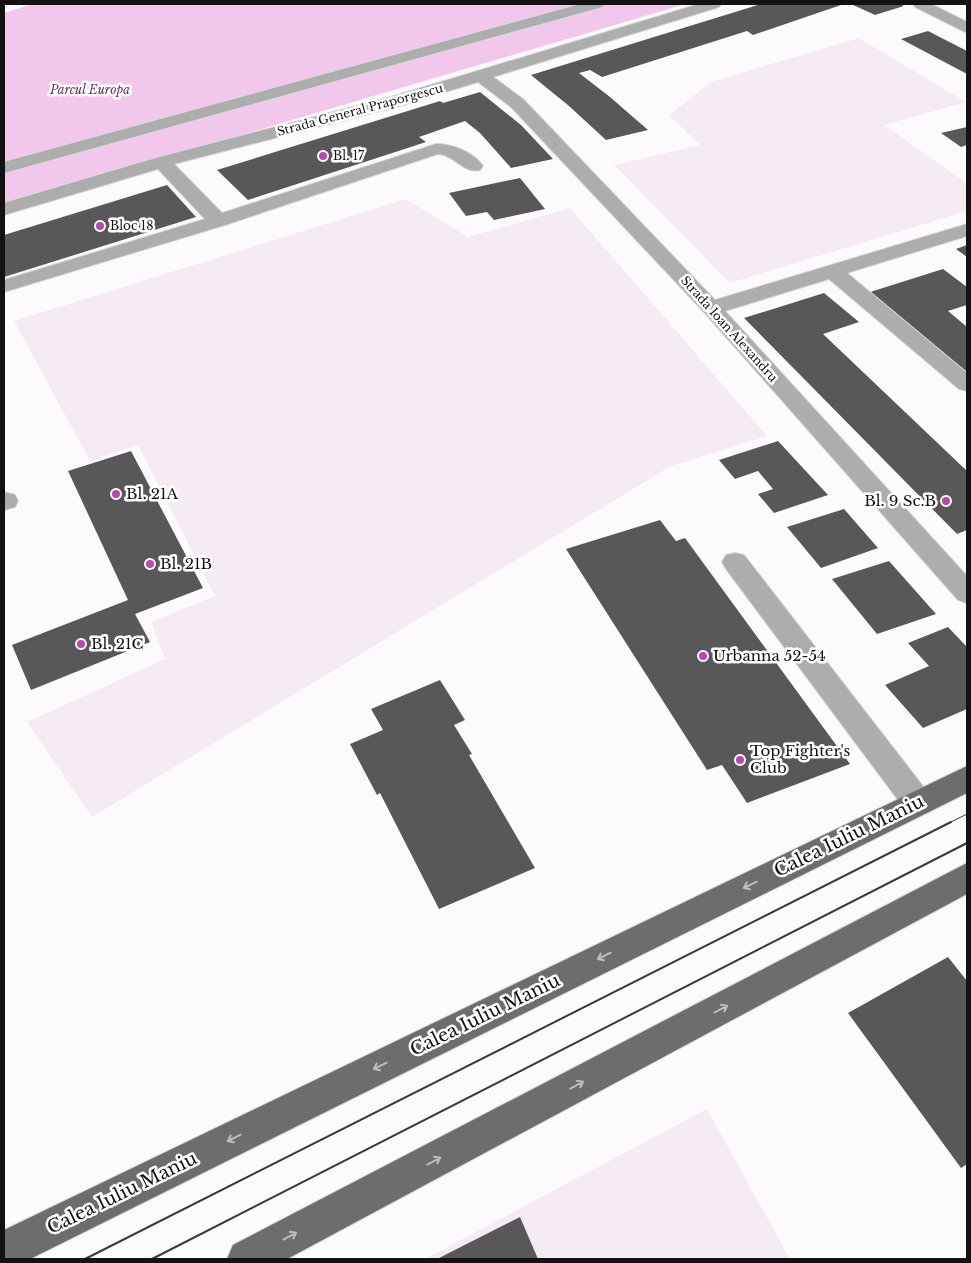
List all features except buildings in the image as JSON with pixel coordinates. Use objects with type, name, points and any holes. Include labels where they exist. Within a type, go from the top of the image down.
[{"type":"main road","name":"Calea Iuliu Maniu","points":[[4,1251],[967,779]]},
{"type":"main road","points":[[247,1259],[967,878]]},
{"type":"street","points":[[4,168],[597,4]]},
{"type":"street","name":"Strada General Praporgescu","points":[[4,208],[162,162],[398,101],[714,4]]},
{"type":"street","points":[[920,4],[967,28]]},
{"type":"street","name":"Strada Ioan Alexandru","points":[[482,76],[517,103],[711,308],[962,579]]},
{"type":"street","points":[[4,286],[218,221],[436,149],[453,151],[474,166]]},
{"type":"street","points":[[162,162],[218,221]]},
{"type":"street","points":[[711,308],[967,230]]},
{"type":"street","points":[[832,271],[967,384]]},
{"type":"street","points":[[735,562],[918,803]]},
{"type":"shaded area","points":[[859,38],[966,102],[884,125],[967,183],[967,211],[730,283],[614,165],[700,145],[669,115],[711,82]]},
{"type":"shaded area","points":[[406,199],[468,237],[570,208],[767,436],[671,466],[92,817],[27,722],[165,659],[151,622],[215,596],[138,445],[90,461],[14,321]]},
{"type":"shaded area","points":[[707,1109],[790,1259],[425,1259]]},
{"type":"green space","name":"Parcul Europa","points":[[32,4],[686,4],[4,205],[4,13]]},
{"type":"tram line","points":[[951,822],[967,814]]},
{"type":"tram line","points":[[85,1259],[951,822]]},
{"type":"tram line","points":[[152,1259],[967,843]]},
{"type":"place","name":"Bl. 17","points":[[323,156]]},
{"type":"place","name":"Bloc 18","points":[[100,226]]},
{"type":"place","name":"Bl. 21A","points":[[116,494]]},
{"type":"place","name":"Bl. 9 Sc.B","points":[[946,501]]},
{"type":"place","name":"Bl. 21B","points":[[150,564]]},
{"type":"place","name":"Bl. 21C","points":[[81,644]]},
{"type":"place","name":"Urbanna 52-54","points":[[703,656]]},
{"type":"place","name":"Top Fighter's Club","points":[[740,760]]}]
